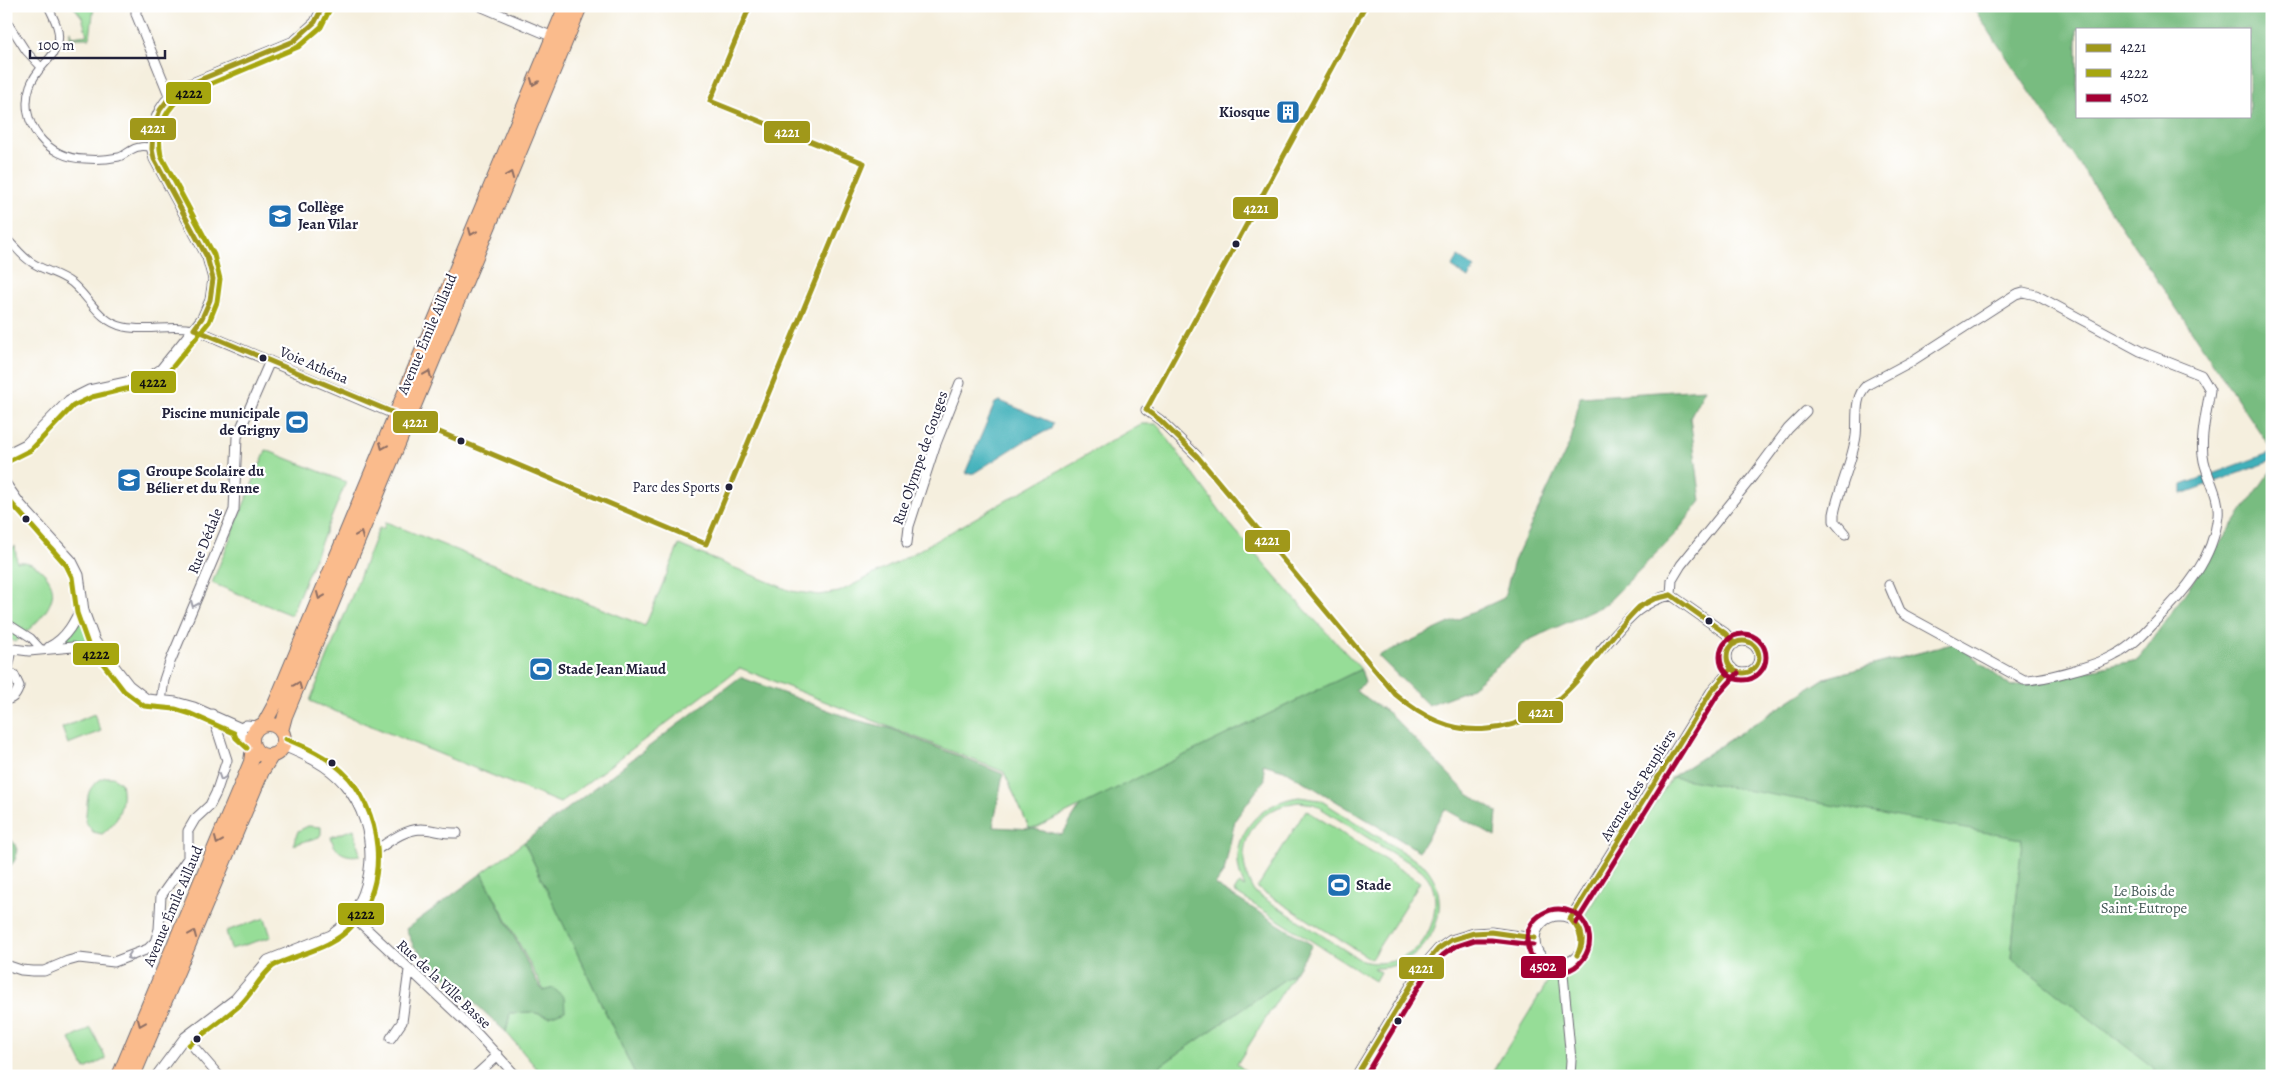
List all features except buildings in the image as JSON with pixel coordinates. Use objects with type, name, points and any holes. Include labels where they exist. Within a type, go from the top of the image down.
[{"type":"main road","name":"Avenue Émile Aillaud","points":[[262,725],[276,702],[566,6]]},
{"type":"main road","name":"Avenue Émile Aillaud","points":[[281,730],[304,670],[580,6]]},
{"type":"main road","points":[[274,724],[281,730],[284,741],[277,751],[261,754],[253,744],[253,733],[262,725],[274,724]]},
{"type":"main road","name":"Avenue Émile Aillaud","points":[[119,1076],[251,762],[253,744]]},
{"type":"main road","name":"Avenue Émile Aillaud","points":[[133,1076],[262,771],[277,751]]},
{"type":"street","points":[[48,6],[55,21],[59,41],[54,54],[40,66],[30,86],[27,110],[34,130],[54,150],[69,158],[86,160],[120,156],[137,147],[151,147]]},
{"type":"street","points":[[136,6],[136,14],[169,95]]},
{"type":"street","points":[[6,454],[26,444],[69,400],[89,390],[140,379],[156,373],[202,318],[210,300],[213,279],[207,257],[158,170],[151,147],[154,120],[169,95],[180,88],[294,41],[315,22],[323,6]]},
{"type":"street","points":[[480,6],[553,36]]},
{"type":"street","points":[[6,20],[26,51],[40,66]]},
{"type":"street","points":[[6,238],[30,262],[74,285],[96,311],[110,322],[124,327],[145,329],[181,326],[194,329]]},
{"type":"street","points":[[1845,534],[1834,521],[1834,514],[1856,438],[1858,398],[1861,390],[1912,361],[2016,294],[2023,292],[2036,295],[2140,351],[2196,372],[2207,382],[2210,390],[2202,450],[2216,500],[2218,514],[2214,532],[2201,567],[2188,586],[2126,648],[2100,661],[2039,678],[2024,680],[1905,615],[1900,611],[1889,585]]},
{"type":"street","name":"Voie Athéna","points":[[194,329],[396,415]]},
{"type":"street","name":"Rue Dédale","points":[[161,701],[164,680],[170,662],[234,510],[237,437],[270,361]]},
{"type":"street","name":"Rue Olympe de Gouges","points":[[907,542],[909,526],[960,383]]},
{"type":"street","points":[[1146,410],[1160,420],[1197,456]]},
{"type":"street","points":[[1671,595],[1672,580],[1681,565],[1753,476],[1788,429],[1806,411]]},
{"type":"street","points":[[6,484],[21,505],[72,561],[82,585],[83,603],[90,630],[104,654],[134,690],[148,699],[176,702],[212,714],[241,728],[242,733],[253,744]]},
{"type":"street","points":[[1601,650],[1639,607],[1671,595],[1725,633],[1735,644]]},
{"type":"street","points":[[44,649],[58,643],[66,634],[83,603]]},
{"type":"street","points":[[6,622],[44,649]]},
{"type":"street","points":[[1743,641],[1753,644],[1759,655],[1759,660],[1753,670],[1742,673],[1732,668],[1728,653],[1735,644],[1743,641]]},
{"type":"street","points":[[6,700],[13,698],[18,693],[19,686],[14,675],[7,672],[9,649],[73,647],[104,654]]},
{"type":"street","name":"Avenue des Peupliers","points":[[1570,919],[1711,692],[1732,668]]},
{"type":"street","points":[[6,965],[21,970],[38,971],[79,958],[114,962],[148,949],[155,942],[159,929],[161,896],[188,858],[188,831],[195,819],[213,799],[227,760],[212,714]]},
{"type":"street","points":[[241,728],[246,725],[262,725]]},
{"type":"street","points":[[156,1076],[185,1038],[235,999],[268,960],[331,935],[346,924],[365,887],[370,854],[369,835],[357,800],[343,782],[321,764],[277,751]]},
{"type":"street","points":[[370,854],[405,832],[421,830],[444,834],[456,832]]},
{"type":"street","name":"Rue de la Ville Basse","points":[[352,915],[473,1029],[516,1076]]},
{"type":"street","points":[[1561,916],[1570,919],[1581,932],[1583,940],[1577,956],[1562,964],[1550,963],[1540,956],[1536,950],[1534,938],[1537,930],[1548,918],[1561,916]]},
{"type":"street","points":[[1356,1076],[1421,969],[1438,949],[1451,940],[1474,933],[1491,932],[1534,938]]},
{"type":"street","points":[[1562,964],[1571,1060],[1570,1076]]},
{"type":"street","points":[[391,1038],[402,1022],[409,970]]},
{"type":"street","points":[[185,1038],[219,1076]]},
{"type":"street","points":[[475,1076],[498,1055]]},
{"type":"green space","points":[[73,6],[94,6],[90,38],[70,38],[70,31],[72,37],[87,35],[82,17]]},
{"type":"green space","points":[[1972,6],[2272,6],[2272,450]]},
{"type":"green space","points":[[1705,389],[1690,417],[1701,501],[1676,533],[1605,605],[1529,640],[1468,690],[1428,705],[1378,656],[1504,598],[1514,561],[1571,440],[1580,397]]},
{"type":"green space","points":[[1141,424],[1157,424],[1229,523],[1295,599],[1361,669],[1036,828],[1029,828],[1004,772],[740,668],[560,803],[310,701],[379,528],[383,529],[386,522],[645,626],[679,545],[791,591],[819,595],[839,592],[898,562]]},
{"type":"green space","points":[[266,450],[346,482],[291,615],[212,583]]},
{"type":"green space","name":"Le Bois de Saint-Eutrope","points":[[2272,469],[2272,1076],[2155,1076],[2154,1068],[2011,958],[2022,839],[1672,777],[1825,678],[1956,643],[2011,687],[2138,660]]},
{"type":"green space","points":[[15,546],[17,562],[28,563],[41,570],[51,583],[53,593],[46,611],[15,642],[6,638],[6,552]]},
{"type":"green space","points":[[80,619],[92,645],[91,648],[62,643]]},
{"type":"green space","points":[[1956,643],[2011,687],[2138,660],[2024,823],[2011,958],[2155,1068],[2155,1076],[1490,1076],[1555,970],[1575,963],[1588,944],[1583,918],[1672,777],[1825,678]]},
{"type":"green space","points":[[1361,669],[1365,683],[1355,690],[1390,714],[1468,794],[1497,812],[1495,837],[1445,809],[1419,851],[1284,770],[1263,764],[1265,779],[1235,820],[1224,872],[1215,885],[1312,945],[1295,972],[1146,1076],[636,1076],[524,842],[740,677],[852,719],[889,728],[1003,774],[993,827],[1033,829],[1062,835],[1080,806]]},
{"type":"green space","points":[[94,714],[101,731],[68,744],[62,728]]},
{"type":"green space","points":[[105,777],[113,777],[121,783],[122,798],[117,818],[102,834],[93,832],[85,821],[90,790],[93,785]]},
{"type":"green space","points":[[1299,797],[1320,800],[1425,866],[1435,882],[1439,900],[1438,917],[1432,933],[1422,947],[1409,959],[1393,966],[1374,968],[1380,972],[1375,981],[1234,892],[1239,884],[1245,887],[1239,871],[1238,856],[1241,841],[1247,828],[1269,808],[1283,801]],"holes":[[[1299,802],[1314,804],[1418,868],[1430,881],[1435,900],[1435,911],[1429,931],[1418,947],[1406,956],[1392,961],[1377,963],[1362,961],[1254,892],[1247,876],[1244,861],[1245,847],[1257,822],[1268,813],[1282,806]]]},
{"type":"green space","name":"Stade","points":[[1306,810],[1420,882],[1371,959],[1257,888]]},
{"type":"green space","points":[[308,826],[321,827],[319,837],[293,845],[298,831]]},
{"type":"green space","points":[[354,829],[360,855],[345,855],[335,847],[331,837]]},
{"type":"green space","points":[[6,837],[15,844],[17,853],[14,862],[6,869]]},
{"type":"green space","points":[[524,842],[636,1076],[543,1076],[506,1032],[510,1013],[532,1012],[550,1017],[544,991],[482,873]]},
{"type":"green space","points":[[482,873],[536,980],[543,991],[553,988],[564,997],[565,1011],[550,1017],[532,1012],[510,1013],[506,1032],[414,947],[406,929]]},
{"type":"green space","points":[[265,918],[271,937],[231,949],[226,931]]},
{"type":"green space","points":[[1295,972],[1237,1064],[1252,1076],[1146,1076]]},
{"type":"green space","points":[[91,1028],[106,1059],[85,1069],[70,1039]]},
{"type":"water","points":[[1458,257],[1475,268],[1468,278],[1452,267]]},
{"type":"water","points":[[1000,401],[1053,423],[1051,429],[1023,442],[974,473],[967,474],[966,471],[995,403]]},
{"type":"water","points":[[2272,452],[2272,461],[2182,494],[2182,485]]},
{"type":"transit line","name":"4221","points":[[194,329],[202,318],[210,300],[213,279],[207,257],[154,159],[152,149],[153,129],[160,110],[172,94],[180,88],[294,41],[315,22],[323,6]]},
{"type":"transit line","name":"4221","points":[[710,101],[750,6]]},
{"type":"transit line","name":"4221","points":[[1146,410],[1365,6]]},
{"type":"transit line","name":"4222","points":[[9,461],[31,450],[73,406],[92,397],[155,382],[167,374],[209,322],[217,302],[220,279],[214,255],[161,156],[160,138],[163,122],[171,107],[184,95],[298,47],[321,27],[330,9]]},
{"type":"transit line","name":"4221","points":[[710,101],[864,163]]},
{"type":"transit line","name":"4221","points":[[706,544],[864,163]]},
{"type":"transit line","name":"4221","points":[[194,329],[706,544]]},
{"type":"transit line","name":"4221","points":[[1146,410],[1160,420],[1197,456],[1395,694],[1416,710],[1449,726],[1474,730],[1488,729],[1515,724],[1537,714],[1557,700],[1574,684],[1639,607],[1654,599],[1671,595]]},
{"type":"transit line","name":"4222","points":[[6,497],[66,565],[72,577],[77,613],[88,644],[124,691],[144,706],[175,709],[234,733],[236,738],[247,748]]},
{"type":"transit line","name":"4221","points":[[1671,595],[1725,633],[1735,644]]},
{"type":"transit line","name":"4502","points":[[1738,634],[1748,634],[1762,644],[1766,657],[1762,670],[1756,676],[1748,680],[1738,680],[1724,670],[1720,662],[1720,652],[1730,638],[1738,634]]},
{"type":"transit line","name":"4221","points":[[1743,641],[1754,646],[1759,657],[1754,668],[1743,673],[1732,668],[1727,657],[1732,646],[1743,641]]},
{"type":"transit line","name":"4221","points":[[1570,919],[1711,692],[1732,668]]},
{"type":"transit line","name":"4502","points":[[1576,923],[1717,696],[1738,673]]},
{"type":"transit line","name":"4222","points":[[189,1045],[240,1005],[272,967],[324,946],[346,932],[365,909],[373,889],[377,868],[377,847],[373,825],[366,805],[356,787],[342,771],[323,756],[286,739]]},
{"type":"transit line","name":"4502","points":[[1572,912],[1556,909],[1549,911],[1536,918],[1532,924],[1528,931],[1528,947],[1532,957],[1540,965],[1552,971],[1564,971],[1575,967],[1583,959],[1588,949],[1589,937],[1586,925],[1576,914]]},
{"type":"transit line","name":"4221","points":[[1572,921],[1579,928],[1582,936],[1580,950],[1577,955]]},
{"type":"transit line","name":"4221","points":[[1572,921],[1578,929],[1581,941],[1577,955]]},
{"type":"transit line","name":"4221","points":[[1356,1076],[1421,969],[1438,949],[1451,940],[1474,933],[1491,932],[1534,938]]},
{"type":"transit line","name":"4502","points":[[1365,1076],[1427,973],[1443,955],[1454,947],[1475,940],[1533,945]]},
{"type":"place","name":"Kiosque","points":[[1288,112]]},
{"type":"place","name":"Collège Jean Vilar","points":[[280,216]]},
{"type":"place","name":"Piscine municipale de Grigny","points":[[297,422]]},
{"type":"place","name":"Groupe Scolaire du Bélier et du Renne","points":[[129,480]]},
{"type":"place","name":"Parc des Sports","points":[[729,487]]},
{"type":"place","name":"Stade Jean Miaud","points":[[541,669]]},
{"type":"place","name":"Stade","points":[[1339,885]]}]
